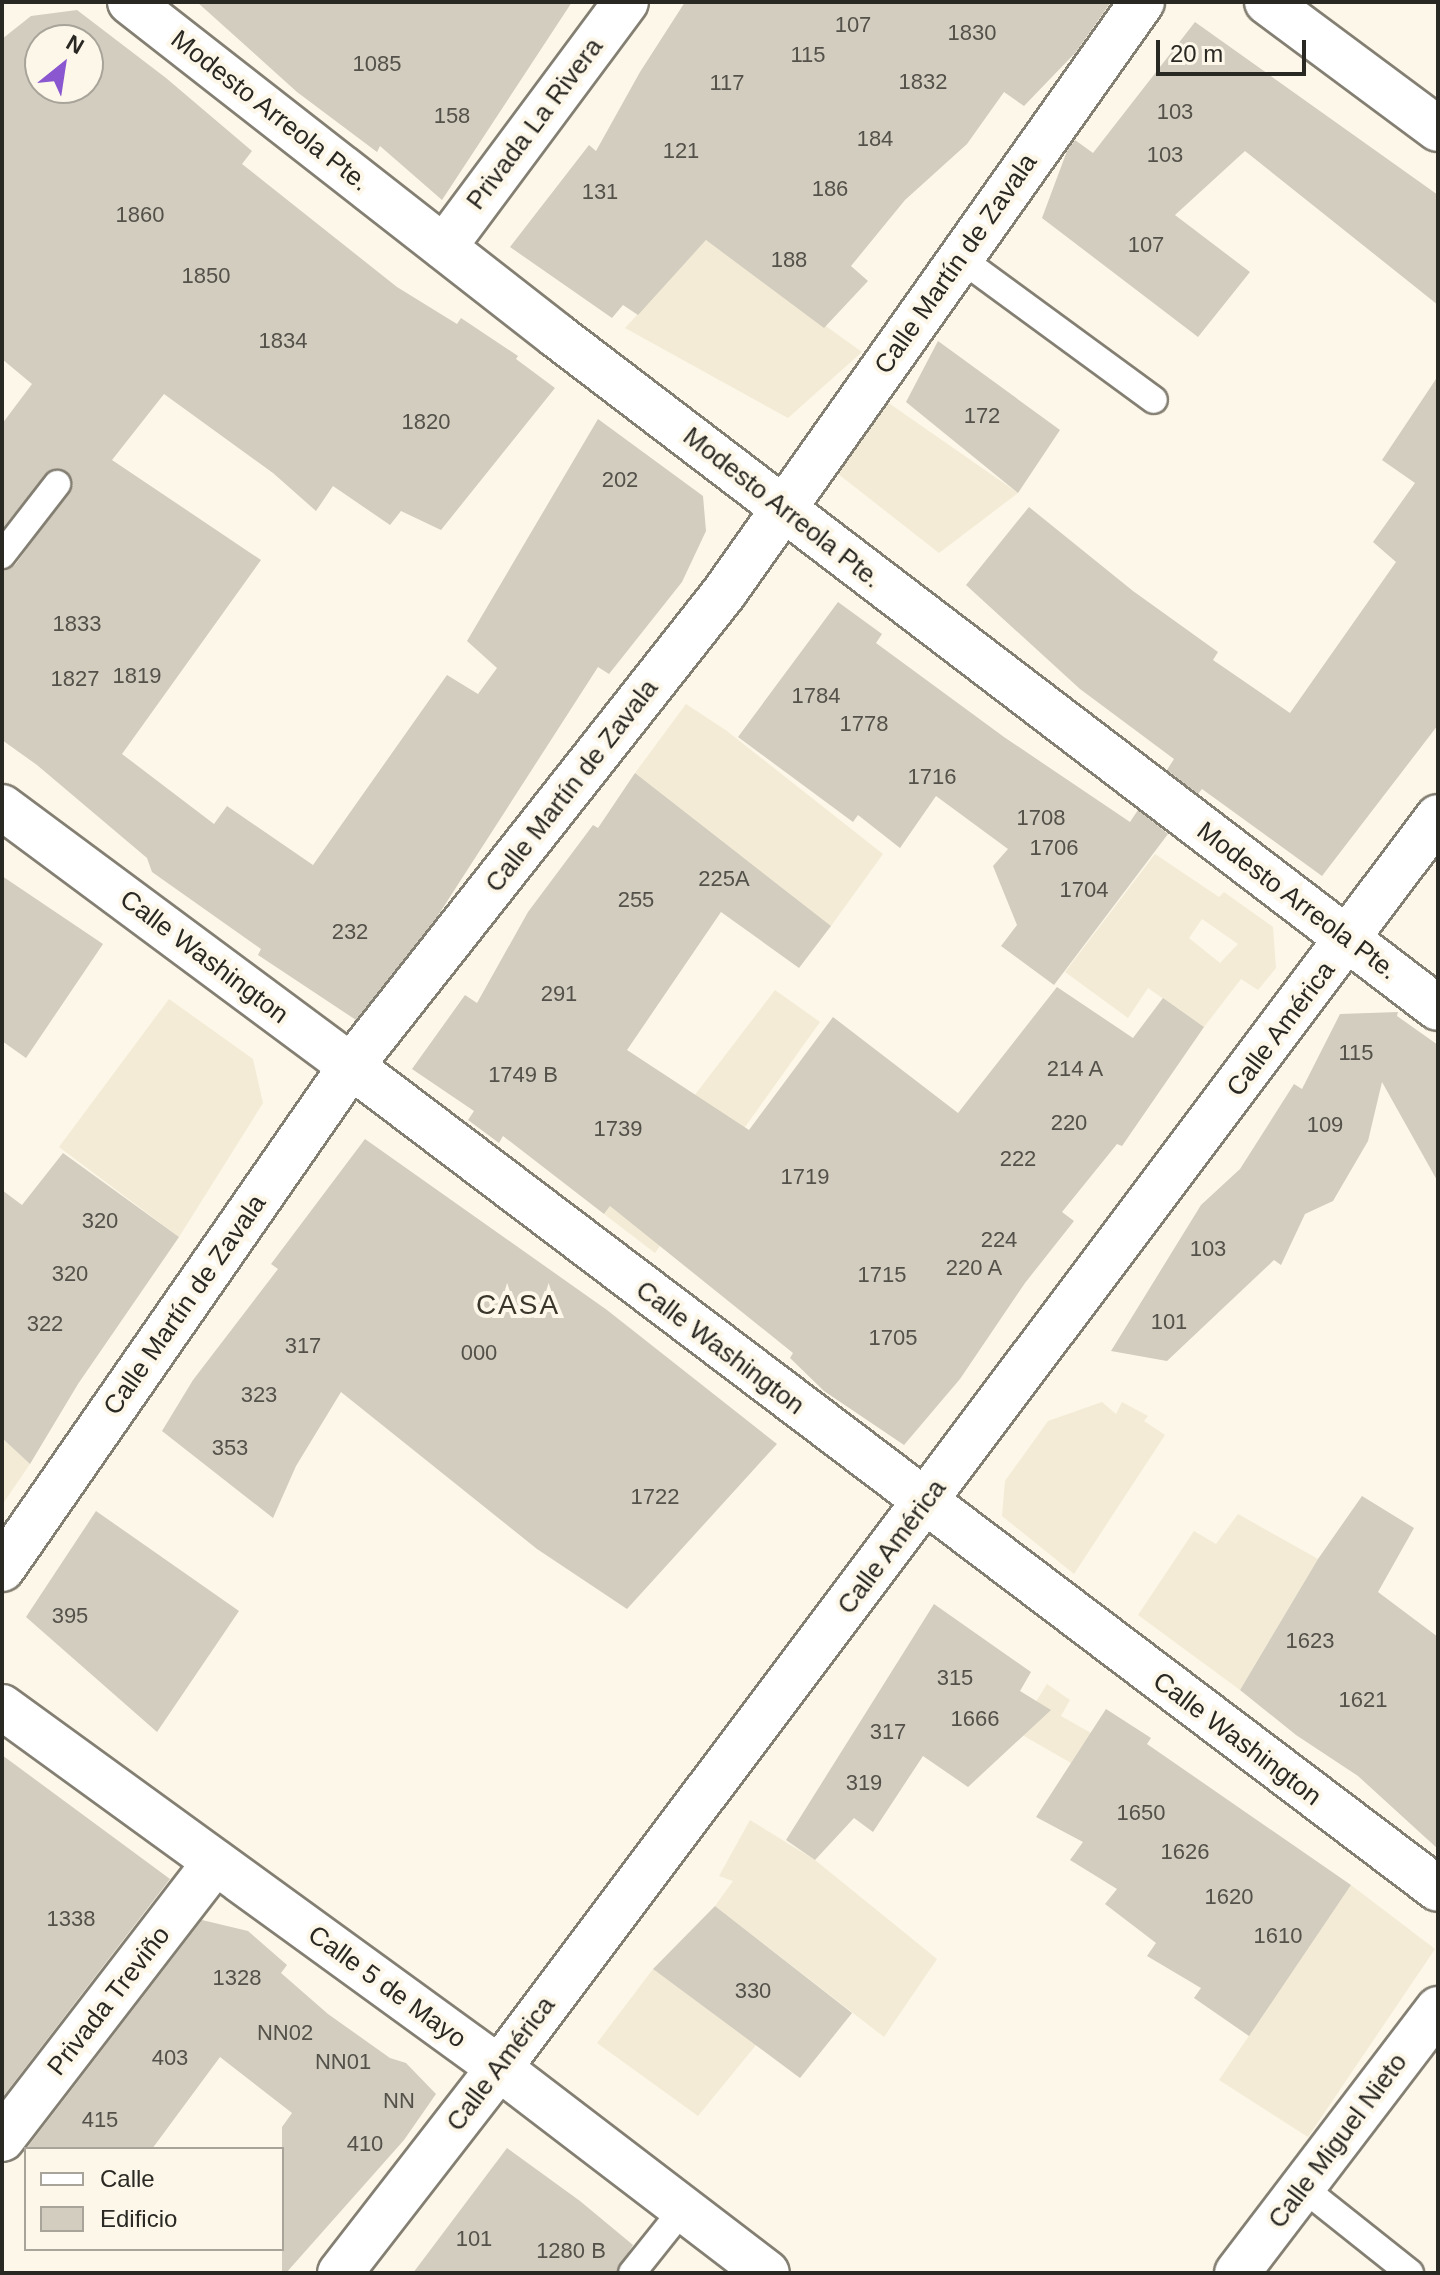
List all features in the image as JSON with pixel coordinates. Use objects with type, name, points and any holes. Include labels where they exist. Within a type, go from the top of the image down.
[{"type":"street","name":"Modesto Arreola Pte.","points":[[130,2],[782,507],[1438,1008]]},
{"type":"street","name":"Privada La Rivera","points":[[444,247],[626,2]]},
{"type":"street","name":"Calle Martín de Zavala","points":[[2,1569],[351,1066],[724,593],[1142,2]]},
{"type":"street","points":[[1267,2],[1438,129]]},
{"type":"street","name":"Calle Washington","points":[[2,807],[351,1066],[925,1504],[1438,1889]]},
{"type":"street","name":"Calle América","points":[[340,2273],[499,2068],[925,1504],[1438,817]]},
{"type":"street","name":"Calle 5 de Mayo","points":[[2,1707],[499,2068],[767,2273]]},
{"type":"street","name":"Privada Treviño","points":[[2,2139],[215,1862]]},
{"type":"street","name":"Calle Miguel Nieto","points":[[1237,2273],[1438,2009]]},
{"type":"lane","points":[[960,258],[1154,400]]},
{"type":"lane","points":[[2,555],[57,484]]},
{"type":"lane","points":[[1302,2187],[1410,2273]]},
{"type":"lane","points":[[632,2273],[683,2209]]},
{"type":"shaded area","points":[[706,240],[862,352],[788,418],[625,328]]},
{"type":"shaded area","points":[[880,397],[1018,493],[939,553],[828,466]]},
{"type":"shaded area","points":[[686,704],[727,731],[883,854],[831,926],[635,773]]},
{"type":"shaded area","points":[[1155,854],[1219,897],[1224,892],[1273,927],[1276,968],[1258,990],[1241,979],[1204,1027],[1148,988],[1128,1018],[1065,972]],"holes":[[[1202,919],[1238,944],[1220,963],[1189,938]]]},
{"type":"shaded area","points":[[775,990],[820,1022],[655,1253],[604,1214]]},
{"type":"shaded area","points":[[169,999],[253,1059],[263,1103],[179,1237],[59,1147]]},
{"type":"shaded area","points":[[1102,1402],[1116,1414],[1122,1402],[1148,1416],[1144,1421],[1165,1435],[1074,1574],[1002,1516],[1005,1481],[1048,1421]]},
{"type":"shaded area","points":[[2,1438],[30,1464],[2,1505]]},
{"type":"shaded area","points":[[1238,1514],[1318,1559],[1240,1690],[1138,1615],[1194,1531],[1216,1544]]},
{"type":"shaded area","points":[[1047,1684],[1070,1700],[1061,1716],[1091,1733],[1071,1763],[1017,1732]]},
{"type":"shaded area","points":[[750,1820],[815,1860],[937,1959],[884,2037],[715,1906],[733,1881],[719,1876]]},
{"type":"shaded area","points":[[1351,1885],[1435,1949],[1308,2137],[1219,2080]]},
{"type":"shaded area","points":[[653,1969],[756,2045],[698,2116],[597,2043]]},
{"type":"building","points":[[197,2],[572,2],[442,200],[380,146],[377,152],[297,92]]},
{"type":"building","points":[[685,2],[1111,2],[1076,52],[1024,106],[1004,92],[967,144],[905,200],[851,266],[868,281],[824,328],[706,240],[638,315],[623,305],[612,318],[510,247],[589,145],[596,151],[640,72]]},
{"type":"building","points":[[77,10],[95,24],[24,24],[24,104],[104,104],[104,31],[252,151],[242,164],[397,287],[457,324],[461,318],[518,356],[516,359],[555,388],[441,530],[401,511],[390,525],[333,486],[316,511],[273,473],[164,394],[112,460],[261,560],[122,754],[214,824],[227,806],[313,865],[447,675],[478,694],[497,668],[467,641],[598,419],[703,496],[706,531],[682,582],[609,674],[598,667],[437,917],[356,1020],[258,955],[261,949],[152,872],[147,858],[37,765],[2,740],[2,571],[15,565],[73,485],[66,471],[50,470],[2,529],[2,424],[32,384],[2,359],[2,39],[31,16]]},
{"type":"building","points":[[1195,22],[1438,195],[1438,305],[1245,151],[1175,215],[1250,272],[1198,337],[1042,218],[1067,151],[1075,140],[1093,153]]},
{"type":"building","points":[[938,341],[1060,430],[1018,493],[906,402]]},
{"type":"building","points":[[1438,376],[1438,725],[1322,876],[1202,789],[1198,794],[1167,770],[1174,759],[1080,689],[966,585],[1029,507],[1133,591],[1218,652],[1213,660],[1290,713],[1396,562],[1373,542],[1415,483],[1382,460]]},
{"type":"building","points":[[838,602],[882,634],[876,643],[1004,737],[1130,822],[1138,810],[1168,834],[1054,985],[1001,946],[1017,925],[993,866],[1008,849],[936,796],[900,848],[858,815],[853,822],[738,737]]},
{"type":"building","points":[[635,773],[831,926],[799,968],[721,912],[627,1050],[749,1130],[833,1017],[958,1113],[1057,987],[1133,1038],[1163,998],[1204,1027],[1122,1146],[1117,1144],[1062,1212],[1074,1221],[1025,1283],[960,1379],[904,1445],[824,1391],[790,1358],[793,1353],[610,1206],[604,1214],[503,1136],[499,1143],[468,1120],[474,1111],[412,1069],[465,995],[477,1003],[528,912],[593,825],[598,828]]},
{"type":"building","points":[[2,876],[103,944],[26,1058],[2,1041]]},
{"type":"building","points":[[1398,1012],[1397,1016],[1438,1045],[1438,1182],[1382,1082],[1368,1141],[1333,1201],[1305,1214],[1281,1265],[1274,1260],[1167,1361],[1111,1351],[1201,1205],[1240,1169],[1294,1084],[1302,1089],[1340,1014]]},
{"type":"building","points":[[365,1139],[607,1310],[777,1444],[627,1609],[537,1549],[341,1392],[296,1466],[273,1518],[162,1431],[193,1380],[278,1269],[271,1264]]},
{"type":"building","points":[[63,1153],[179,1237],[78,1384],[30,1464],[2,1438],[2,1190],[22,1205]]},
{"type":"building","points":[[1362,1496],[1414,1528],[1378,1592],[1438,1637],[1438,1849],[1358,1776],[1296,1735],[1240,1690],[1318,1559]]},
{"type":"building","points":[[96,1511],[239,1611],[157,1732],[26,1617]]},
{"type":"building","points":[[934,1604],[1031,1672],[1020,1691],[1051,1710],[968,1787],[923,1756],[873,1832],[854,1818],[815,1860],[786,1840]]},
{"type":"building","points":[[1106,1709],[1151,1738],[1147,1744],[1351,1885],[1249,2036],[1194,1998],[1201,1988],[1147,1956],[1156,1943],[1105,1904],[1117,1889],[1070,1860],[1083,1842],[1036,1817]]},
{"type":"building","points":[[2,1755],[170,1879],[2,2098]]},
{"type":"building","points":[[715,1906],[852,2013],[800,2078],[653,1969]]},
{"type":"building","points":[[202,1920],[248,1931],[287,1965],[281,1973],[328,2014],[390,2058],[406,2063],[436,2094],[404,2140],[286,2273],[282,2273],[282,2127],[292,2113],[220,2057],[153,2147],[28,2147]]},
{"type":"building","points":[[507,2148],[580,2201],[633,2245],[616,2273],[413,2273]]},
{"type":"district","name":"CASA","points":[[518,1305]]}]
